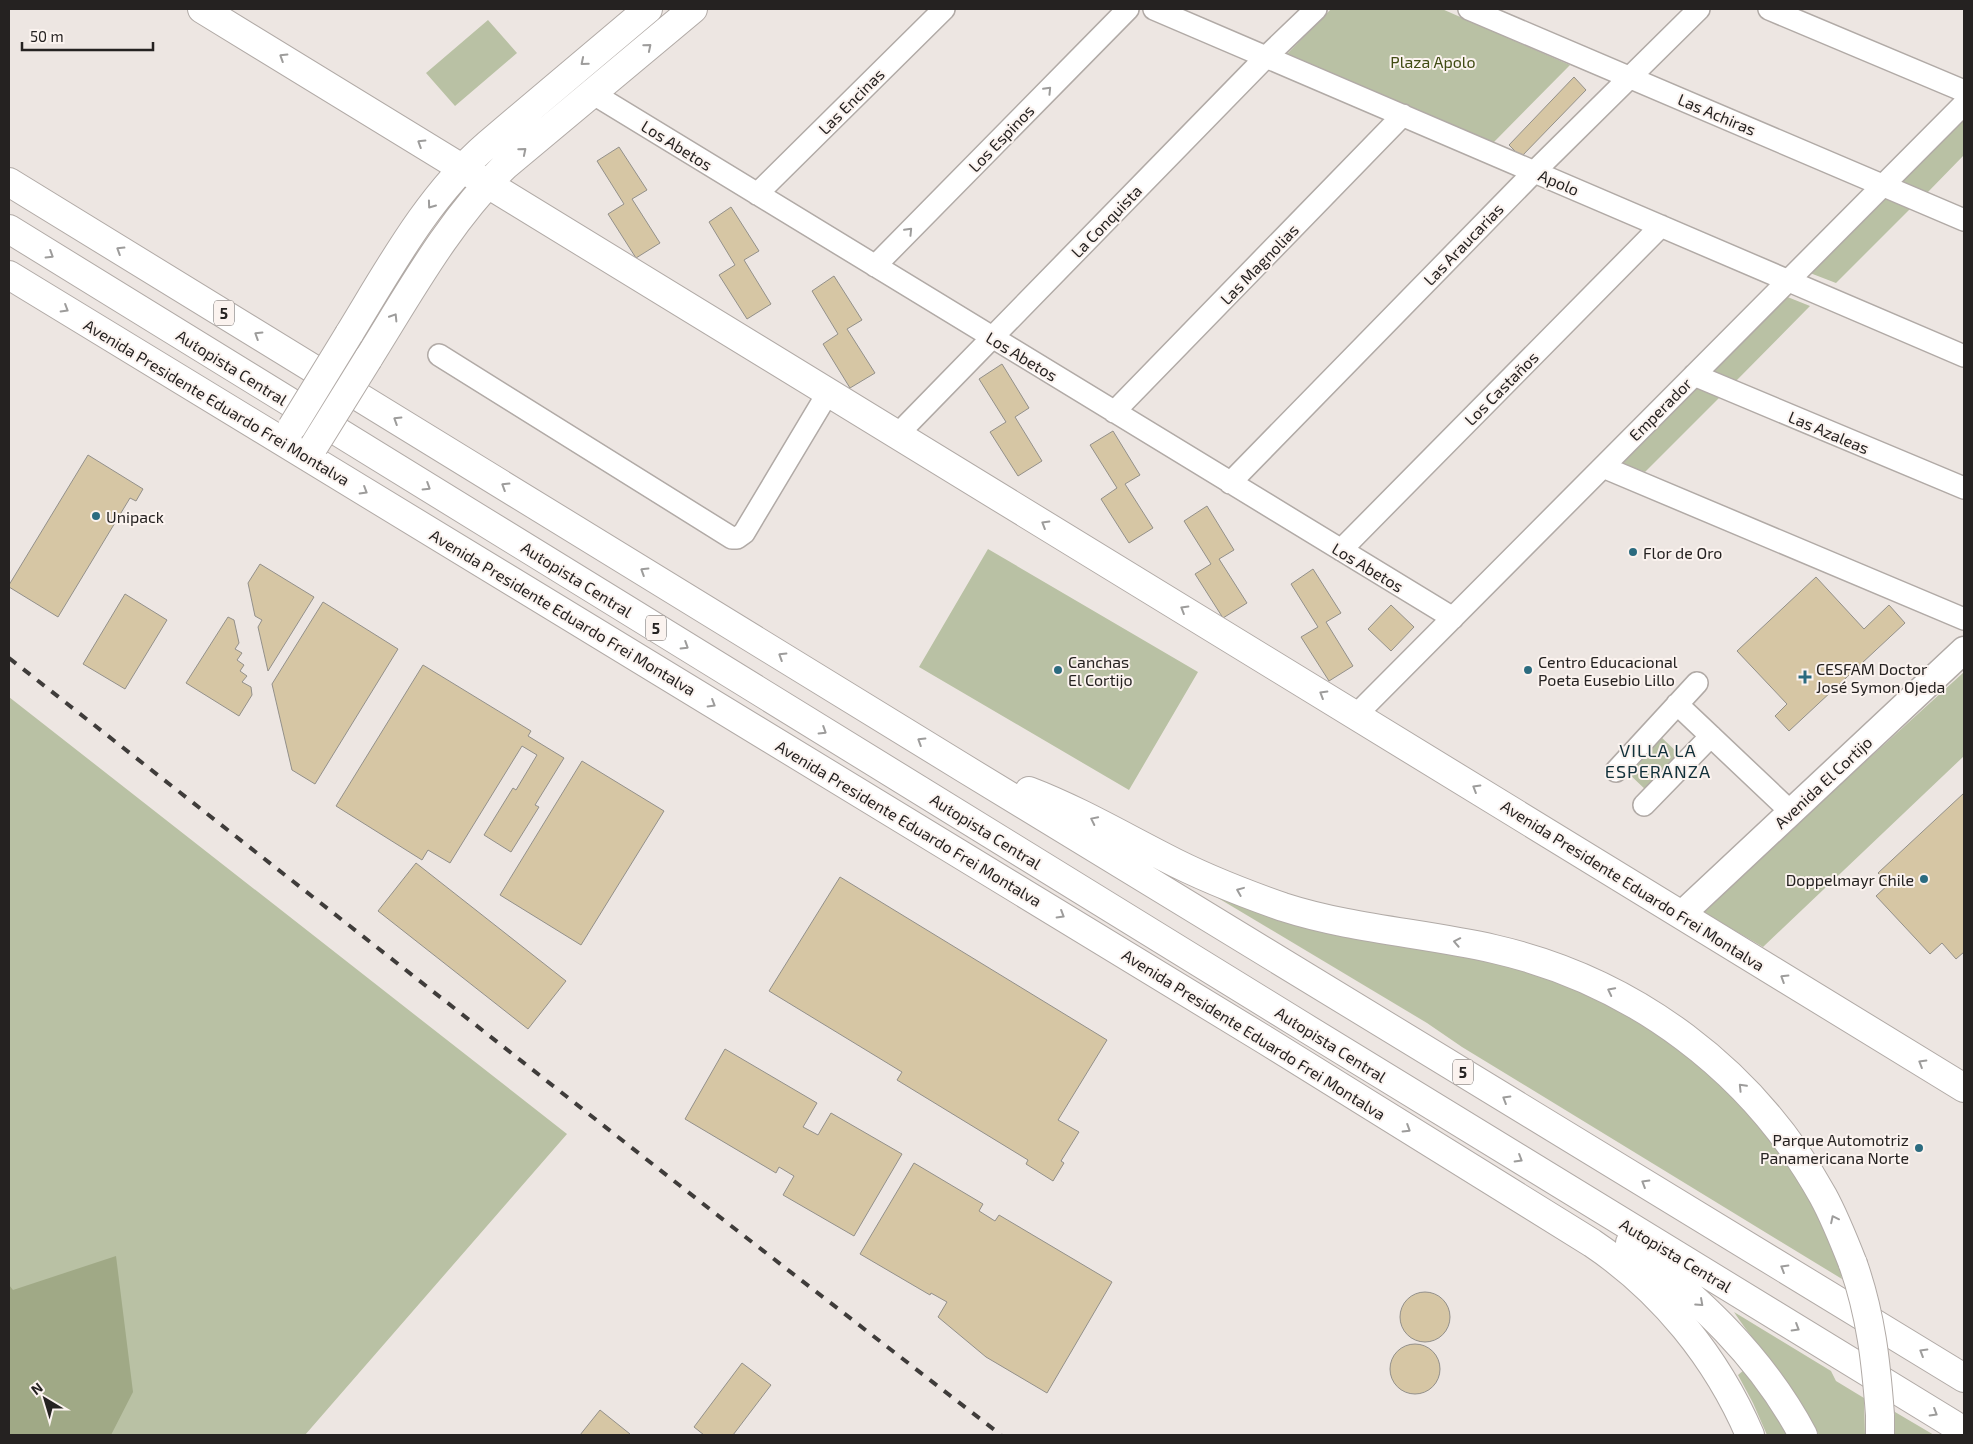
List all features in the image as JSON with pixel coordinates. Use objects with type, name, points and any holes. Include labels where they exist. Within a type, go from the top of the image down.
[{"type":"main road","name":"Avenida Presidente Eduardo Frei Montalva","points":[[202,9],[1964,1088]]},
{"type":"main road","points":[[287,435],[424,214],[439,194],[488,144],[648,9]]},
{"type":"main road","points":[[311,452],[429,261],[458,219],[487,183],[693,9]]},
{"type":"main road","name":"5","points":[[9,182],[1964,1378]]},
{"type":"main road","name":"Autopista Central","points":[[9,229],[1964,1431]]},
{"type":"main road","name":"Avenida Presidente Eduardo Frei Montalva","points":[[9,275],[287,435],[311,452],[1599,1248],[1638,1279],[1669,1310],[1688,1333],[1723,1383],[1750,1435]]},
{"type":"main road","points":[[962,766],[1066,807],[1190,870],[1285,908],[1358,925],[1449,940],[1528,957],[1566,970],[1640,1006],[1691,1040],[1720,1065],[1766,1112],[1787,1140],[1823,1197],[1839,1228],[1853,1264],[1869,1317],[1874,1348],[1880,1425]]},
{"type":"main road","points":[[1545,1175],[1620,1234],[1718,1320],[1756,1363],[1784,1402],[1803,1435]]},
{"type":"street","name":"Las Encinas","points":[[757,194],[944,9]]},
{"type":"street","name":"Los Espinos","points":[[875,266],[1128,9]]},
{"type":"street","name":"Apolo","points":[[1154,9],[1964,356]]},
{"type":"street","name":"La Conquista","points":[[898,434],[1266,57],[1316,9]]},
{"type":"street","name":"Las Achiras","points":[[1469,9],[1964,220]]},
{"type":"street","name":"Las Araucarias","points":[[1230,483],[1534,172],[1699,9]]},
{"type":"street","points":[[1769,9],[1964,91]]},
{"type":"street","name":"Los Abetos","points":[[592,93],[1453,618]]},
{"type":"street","name":"Emperador","points":[[1356,715],[1964,104]]},
{"type":"street","name":"Las Magnolias","points":[[1114,412],[1403,115]]},
{"type":"street","name":"Los Castaños","points":[[1341,550],[1661,226]]},
{"type":"street","points":[[439,354],[732,538],[737,538],[744,534],[829,392]]},
{"type":"street","name":"Las Azaleas","points":[[1694,375],[1964,488]]},
{"type":"street","points":[[1603,467],[1964,619]]},
{"type":"street","name":"Avenida El Cortijo","points":[[1682,914],[1964,650]]},
{"type":"street","points":[[1616,771],[1697,683]]},
{"type":"street","points":[[1678,704],[1791,812]]},
{"type":"street","points":[[1644,805],[1712,736]]},
{"type":"green space","name":"Plaza Apolo","points":[[1331,9],[1442,9],[1570,65],[1493,143],[1286,55]]},
{"type":"green space","points":[[488,20],[517,53],[455,106],[426,73]]},
{"type":"green space","points":[[1964,119],[1964,155],[1927,193],[1901,183]]},
{"type":"green space","points":[[1885,198],[1911,208],[1836,283],[1810,273]]},
{"type":"green space","points":[[1785,296],[1810,306],[1735,382],[1710,372]]},
{"type":"green space","points":[[1695,387],[1720,397],[1645,472],[1619,462]]},
{"type":"green space","name":"Canchas El Cortijo","points":[[988,549],[1198,672],[1129,790],[919,667]]},
{"type":"green space","points":[[1964,672],[1964,756],[1763,947],[1701,911]]},
{"type":"green space","points":[[9,697],[567,1134],[305,1435],[9,1435]]},
{"type":"green space","points":[[1660,736],[1681,756],[1648,792],[1627,772]]},
{"type":"green space","points":[[1208,892],[1509,964],[1562,981],[1658,1031],[1705,1069],[1753,1115],[1794,1170],[1821,1217],[1839,1262],[1842,1279],[1462,1047],[1427,1023]]},
{"type":"green space","points":[[116,1256],[133,1392],[111,1435],[9,1435],[9,1285],[13,1290]]},
{"type":"green space","points":[[1734,1312],[1831,1371],[1836,1381],[1864,1398],[1865,1435],[1819,1435],[1801,1404]]},
{"type":"green space","points":[[1750,1365],[1794,1435],[1767,1435],[1738,1375]]},
{"type":"green space","points":[[1895,1412],[1934,1435],[1895,1435]]},
{"type":"building","points":[[1574,77],[1586,90],[1521,157],[1509,145]]},
{"type":"building","points":[[619,147],[647,190],[632,199],[660,243],[636,258],[608,214],[624,204],[597,161]]},
{"type":"building","points":[[731,207],[759,251],[744,260],[771,304],[747,319],[719,275],[735,265],[709,222]]},
{"type":"building","points":[[834,276],[862,320],[847,329],[875,373],[850,388],[823,344],[838,334],[812,291]]},
{"type":"building","points":[[1002,364],[1029,408],[1015,417],[1042,461],[1018,476],[990,432],[1006,422],[979,379]]},
{"type":"building","points":[[1113,431],[1140,475],[1125,484],[1153,528],[1129,543],[1101,499],[1117,488],[1090,445]]},
{"type":"building","points":[[88,455],[143,489],[136,501],[130,498],[58,617],[9,587],[9,585]]},
{"type":"building","points":[[1207,506],[1234,550],[1219,559],[1247,603],[1223,618],[1195,574],[1211,564],[1184,521]]},
{"type":"building","points":[[260,564],[314,597],[268,671],[258,627],[262,620],[255,616],[248,583]]},
{"type":"building","points":[[1313,569],[1341,613],[1326,622],[1353,666],[1329,681],[1301,637],[1318,627],[1291,584]]},
{"type":"building","name":"CESFAM Doctor José Symon Ojeda","points":[[1816,577],[1864,629],[1889,605],[1905,623],[1789,731],[1775,716],[1787,704],[1737,651]]},
{"type":"building","points":[[125,594],[167,620],[125,689],[83,664]]},
{"type":"building","points":[[323,602],[398,649],[315,784],[292,770],[272,684]]},
{"type":"building","points":[[1391,605],[1414,627],[1391,651],[1368,629]]},
{"type":"building","points":[[228,617],[234,620],[239,643],[235,649],[242,653],[237,660],[244,665],[240,671],[247,676],[242,682],[251,687],[252,695],[239,716],[186,683]]},
{"type":"building","points":[[423,665],[531,731],[528,736],[564,758],[535,805],[539,807],[511,852],[484,835],[513,788],[516,790],[537,755],[522,746],[450,863],[428,850],[422,860],[336,806]]},
{"type":"building","points":[[582,761],[664,811],[581,945],[500,895]]},
{"type":"building","name":"Doppelmayr Chile","points":[[1964,793],[1964,952],[1956,959],[1942,943],[1930,954],[1876,896],[1889,884],[1878,873]]},
{"type":"building","points":[[416,863],[566,981],[528,1029],[378,911]]},
{"type":"building","points":[[840,877],[1107,1040],[1058,1120],[1079,1132],[1061,1161],[1064,1163],[1053,1181],[1026,1164],[1028,1160],[897,1080],[902,1072],[769,991]]},
{"type":"building","points":[[725,1049],[817,1103],[803,1127],[818,1135],[831,1113],[902,1154],[854,1236],[783,1195],[794,1176],[779,1167],[776,1173],[685,1119]]},
{"type":"building","points":[[914,1163],[983,1204],[979,1211],[995,1221],[999,1215],[1112,1282],[1047,1393],[986,1357],[938,1317],[947,1302],[931,1293],[930,1295],[860,1254]]},
{"type":"building","points":[[1430,1292],[1443,1299],[1449,1307],[1449,1327],[1443,1335],[1435,1341],[1420,1342],[1407,1335],[1401,1327],[1400,1312],[1407,1299],[1415,1293]]},
{"type":"building","points":[[1420,1344],[1433,1351],[1439,1359],[1439,1379],[1433,1387],[1425,1393],[1410,1394],[1397,1387],[1391,1379],[1390,1364],[1397,1351],[1405,1345]]},
{"type":"building","points":[[742,1363],[771,1385],[733,1435],[704,1435],[694,1427]]},
{"type":"building","points":[[600,1410],[630,1434],[580,1435]]},
{"type":"railway","points":[[9,658],[730,1225],[1001,1435]]},
{"type":"place","name":"Unipack","points":[[96,516]]},
{"type":"place","name":"Flor de Oro","points":[[1633,552]]},
{"type":"place","name":"Canchas El Cortijo","points":[[1058,670]]},
{"type":"place","name":"Centro Educacional Poeta Eusebio Lillo","points":[[1528,670]]},
{"type":"place","name":"CESFAM Doctor José Symon Ojeda","points":[[1805,677]]},
{"type":"place","name":"Doppelmayr Chile","points":[[1924,879]]},
{"type":"place","name":"Parque Automotriz Panamericana Norte","points":[[1919,1148]]},
{"type":"district","name":"VILLA LA ESPERANZA","points":[[1658,760]]}]
